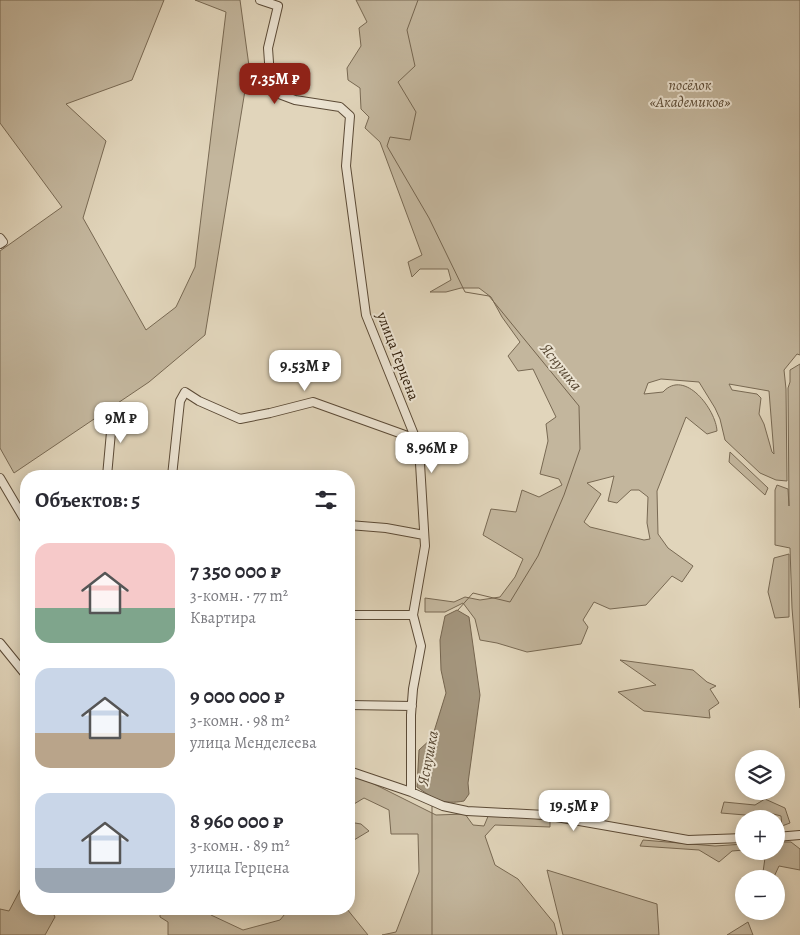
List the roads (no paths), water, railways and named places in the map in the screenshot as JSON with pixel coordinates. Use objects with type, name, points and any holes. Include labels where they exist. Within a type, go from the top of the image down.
[{"type":"street","name":"улица Герцена","points":[[260,0],[278,6],[268,48],[271,91],[295,100],[340,107],[350,116],[346,166],[366,315],[419,446],[425,546],[413,615],[420,646],[412,706],[411,792]]},
{"type":"street","points":[[0,238],[3,242],[0,244]]},
{"type":"street","points":[[173,470],[180,401],[185,392],[199,401],[240,419],[313,402],[416,439]]},
{"type":"street","points":[[108,470],[113,410]]},
{"type":"street","points":[[0,478],[20,512]]},
{"type":"street","points":[[355,525],[386,528],[424,535]]},
{"type":"street","points":[[355,614],[413,615]]},
{"type":"street","points":[[0,643],[20,668]]},
{"type":"street","points":[[355,705],[412,706]]},
{"type":"street","points":[[355,772],[411,792],[443,806],[467,811],[545,815],[688,840],[735,838]]},
{"type":"street","points":[[785,836],[800,836]]},
{"type":"water","points":[[457,610],[469,617],[480,695],[468,783],[469,794],[464,801],[450,802],[434,798],[417,787],[419,750],[432,738],[446,693],[441,670],[440,640],[445,616]]},
{"type":"waterway","name":"Яснушка","points":[[418,0],[407,30],[415,66],[398,82],[416,112],[410,140],[390,137],[387,146],[429,218],[465,292],[489,296],[579,406],[580,449],[564,495],[538,556],[510,602],[473,593],[458,610]]},
{"type":"waterway","name":"Яснушка","points":[[432,806],[432,935]]},
{"type":"park label","name":"посёлок «Академиков»","points":[[690,94]]}]
